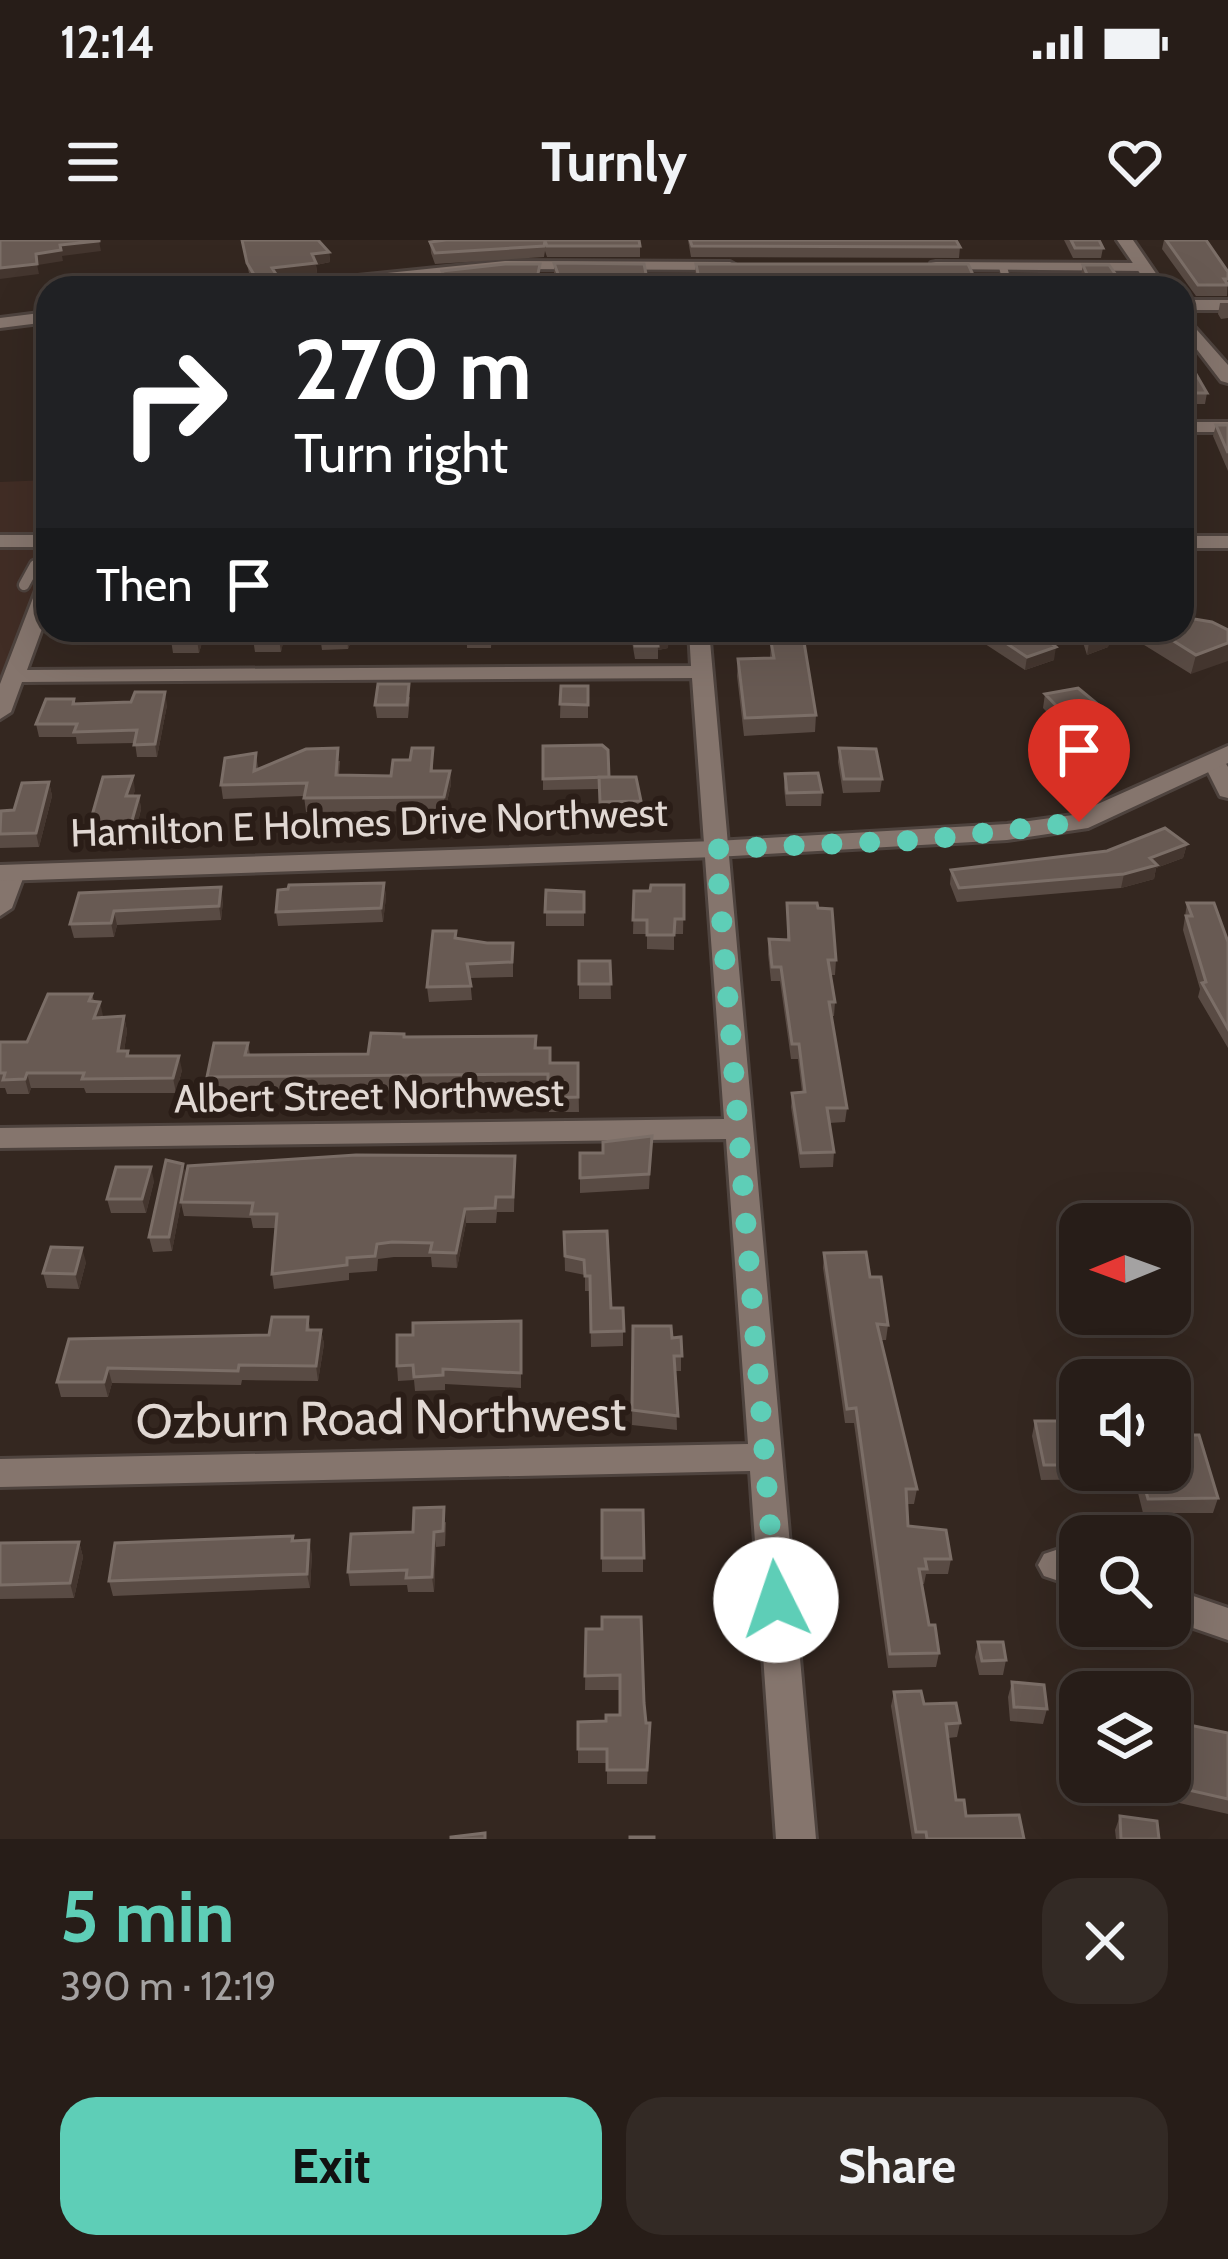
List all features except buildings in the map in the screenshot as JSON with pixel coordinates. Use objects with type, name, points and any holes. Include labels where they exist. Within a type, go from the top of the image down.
[{"type":"main road","points":[[1125,240],[1149,276]]},
{"type":"main road","points":[[1194,333],[1228,376]]},
{"type":"main road","name":"Hamilton E Holmes Drive Northwest","points":[[7,873],[924,840],[1079,822],[1221,758]]},
{"type":"street","points":[[429,276],[506,265],[757,266]]},
{"type":"street","points":[[670,266],[670,276]]},
{"type":"street","points":[[910,266],[1142,267]]},
{"type":"street","points":[[1194,305],[1228,305]]},
{"type":"street","points":[[0,322],[36,318]]},
{"type":"street","points":[[1194,427],[1228,427]]},
{"type":"street","points":[[0,541],[36,541]]},
{"type":"street","points":[[1194,542],[1228,542]]},
{"type":"street","points":[[0,712],[36,614]]},
{"type":"street","points":[[700,642],[796,1839]]},
{"type":"street","points":[[7,685],[702,672]]},
{"type":"street","points":[[1221,758],[1228,791]]},
{"type":"street","points":[[0,908],[7,873]]},
{"type":"street","name":"Albert Street Northwest","points":[[0,1138],[738,1129]]},
{"type":"street","name":"Ozburn Road Northwest","points":[[0,1473],[765,1457]]},
{"type":"street","points":[[1191,1611],[1228,1624]]},
{"type":"lane","points":[[1003,267],[1005,276]]},
{"type":"lane","points":[[23,585],[35,565]]},
{"type":"shaded area","points":[[36,480],[36,629],[0,723],[0,482]]},
{"type":"route","points":[[776,1600],[716,849],[924,840],[1079,822]]}]
